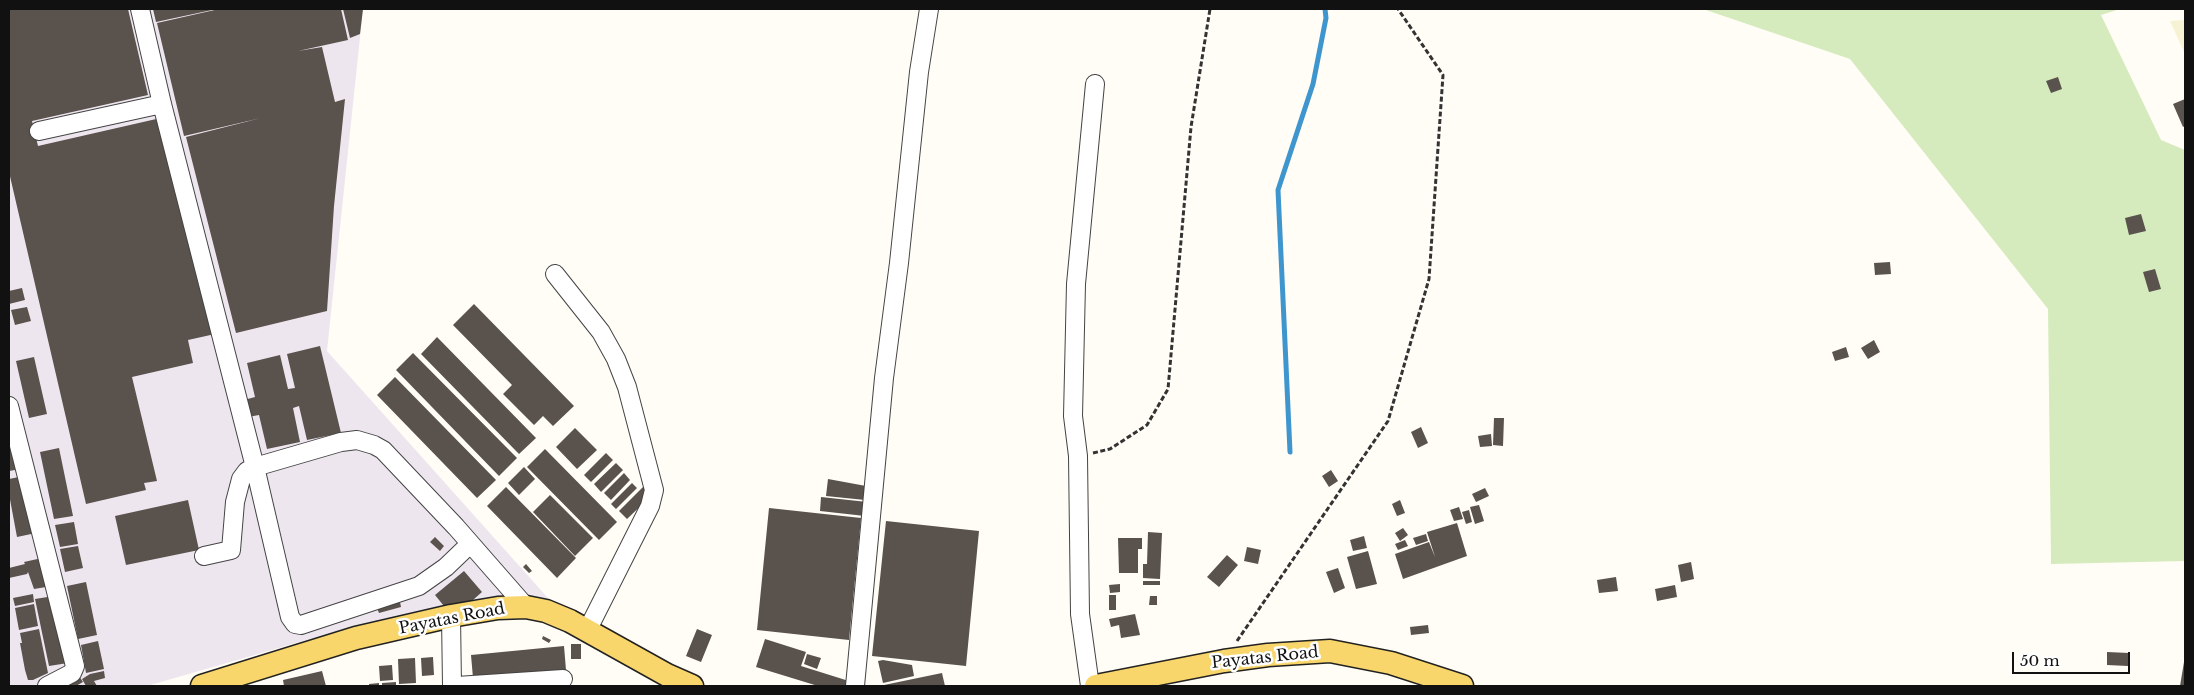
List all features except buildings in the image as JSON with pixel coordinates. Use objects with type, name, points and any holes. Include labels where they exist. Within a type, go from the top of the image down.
[{"type":"main road","name":"Payatas Road","points":[[202,686],[356,638],[451,616],[498,608],[526,606],[558,616],[667,675],[692,686]]},
{"type":"main road","name":"Payatas Road","points":[[1096,686],[1224,661],[1277,654],[1330,651],[1391,663],[1462,686]]},
{"type":"street","points":[[140,9],[290,617],[295,624],[301,625],[419,586],[446,567],[470,544]]},
{"type":"street","points":[[855,686],[884,378],[899,263],[919,72],[929,9]]},
{"type":"street","points":[[1090,686],[1080,614],[1078,456],[1073,416],[1076,284],[1095,84]]},
{"type":"street","points":[[39,131],[162,104]]},
{"type":"street","points":[[555,274],[601,332],[616,359],[627,387],[654,490],[646,515],[588,631]]},
{"type":"street","points":[[9,406],[11,428],[75,666],[72,672],[47,686]]},
{"type":"street","points":[[204,556],[231,550],[235,502],[241,479],[247,471],[254,467],[340,442],[357,440],[383,450],[526,606]]},
{"type":"street","points":[[451,616],[452,686]]},
{"type":"street","points":[[457,686],[563,679]]},
{"type":"path","points":[[1078,456],[1110,448],[1147,425],[1168,389],[1186,204],[1191,128],[1210,9]]},
{"type":"path","points":[[1224,661],[1388,421],[1430,279],[1443,75],[1398,9]]},
{"type":"shaded area","points":[[9,9],[363,9],[327,351],[548,598],[310,639],[147,686],[9,686]]},
{"type":"shaded area","points":[[2185,20],[2185,54],[2170,21]]},
{"type":"green space","points":[[1703,9],[2120,9],[2101,15],[2161,140],[2185,150],[2185,561],[2051,564],[2048,309],[1850,59]]},
{"type":"waterway","points":[[1290,452],[1278,190],[1313,84],[1326,18],[1325,9]]}]
